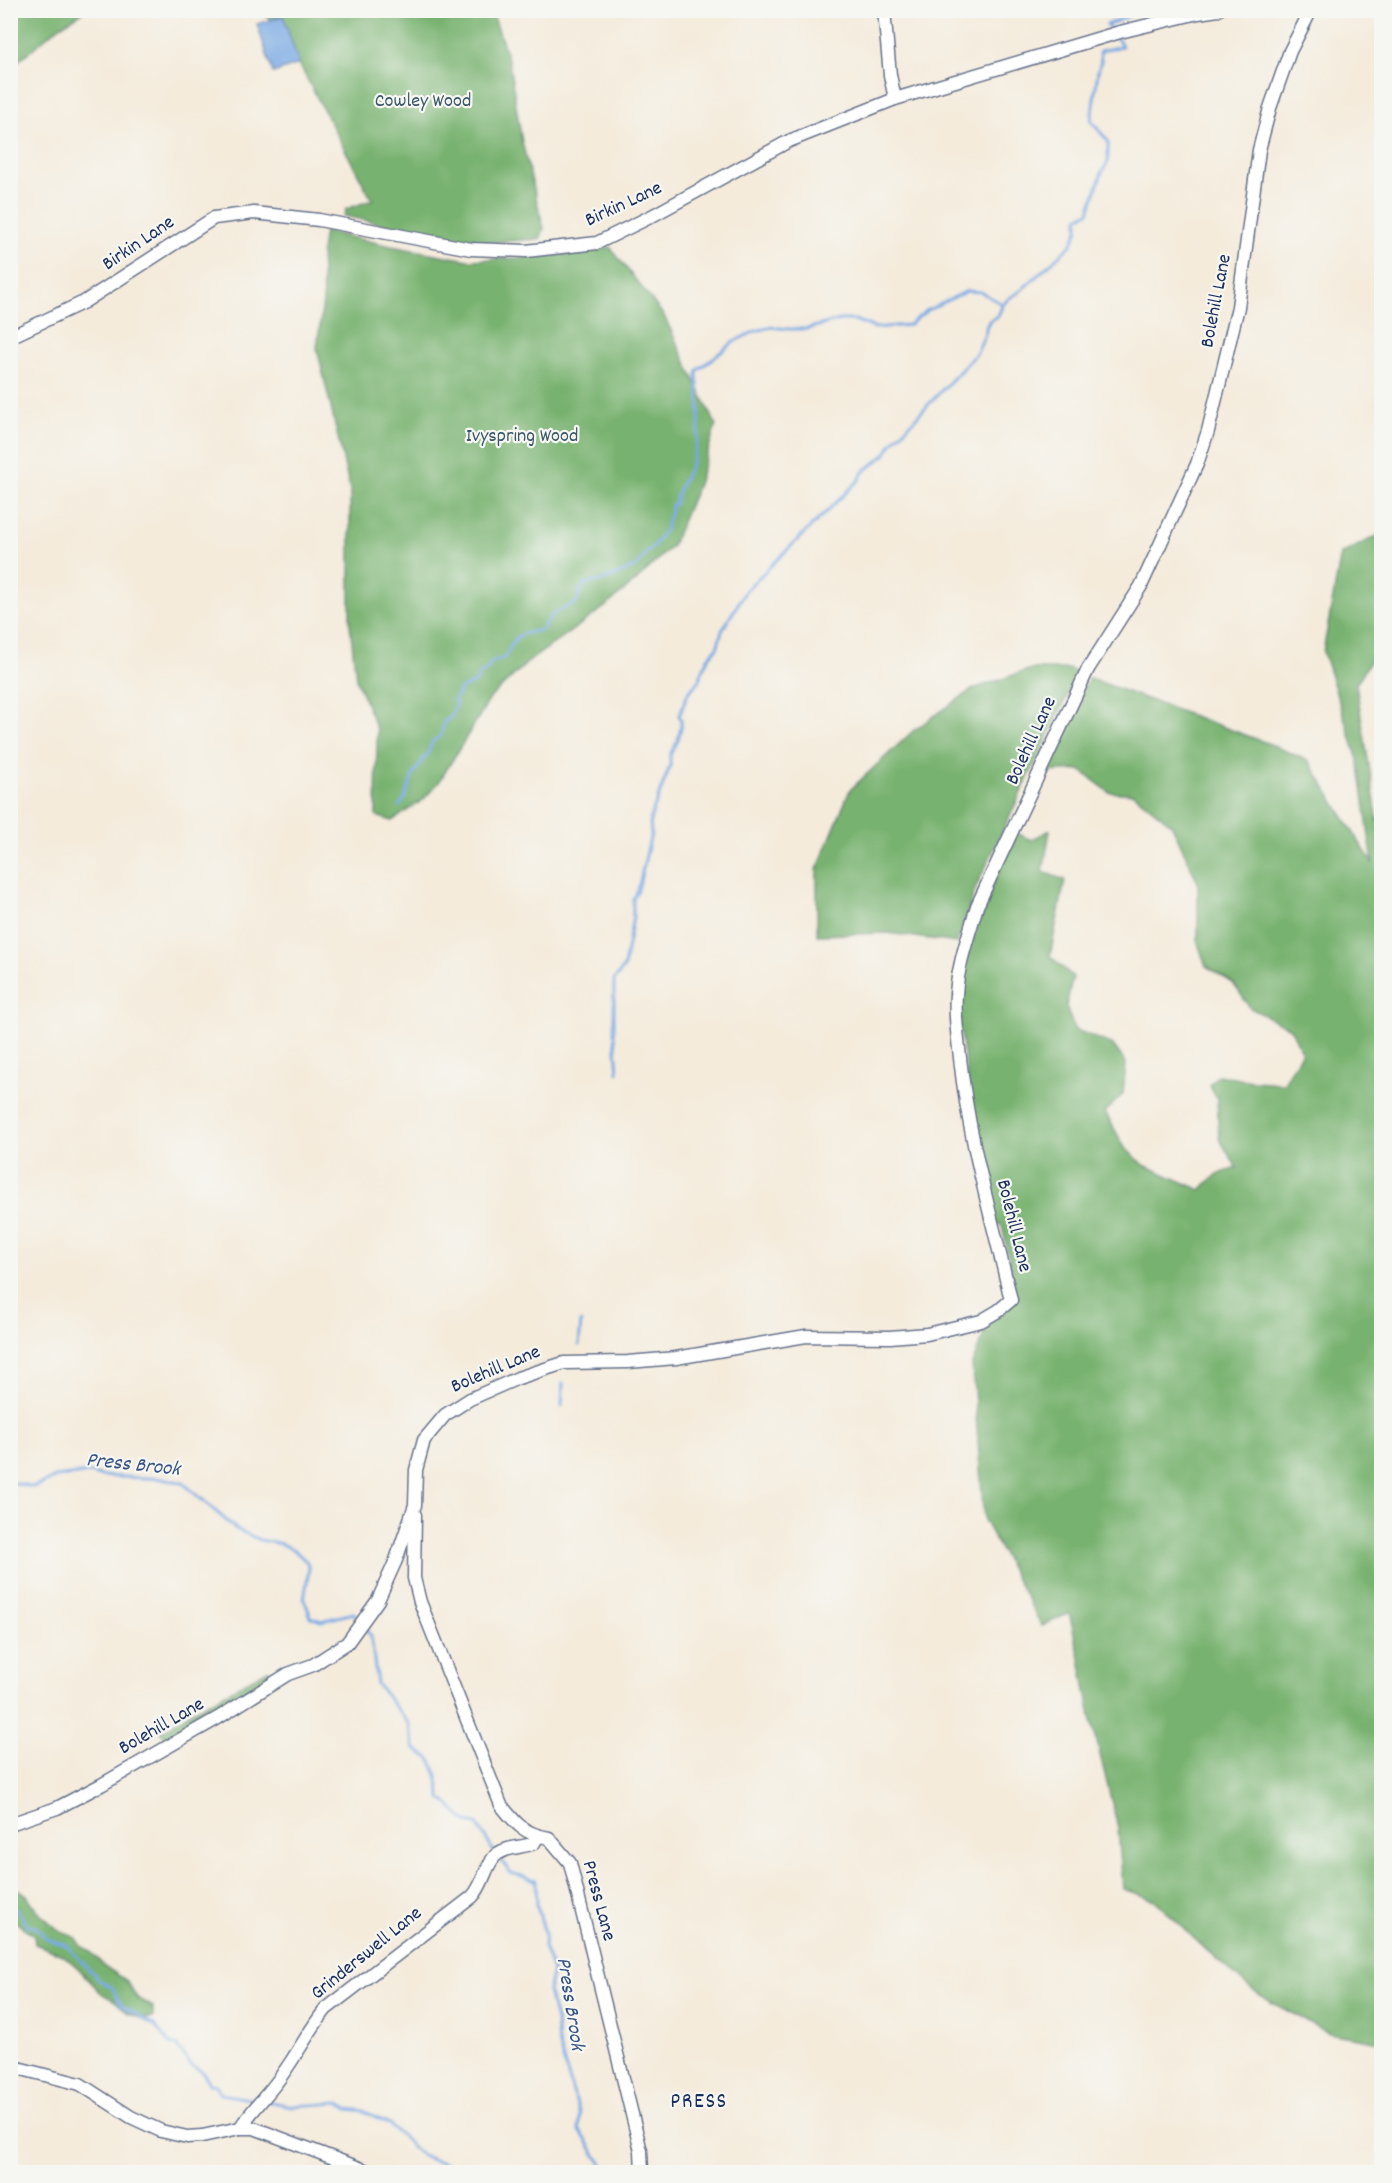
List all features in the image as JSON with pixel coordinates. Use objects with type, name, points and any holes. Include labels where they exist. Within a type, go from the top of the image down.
[{"type":"street","points":[[884,10],[890,75],[896,99]]},
{"type":"street","name":"Birkin Lane","points":[[10,337],[84,302],[214,218],[254,213],[308,219],[471,249],[526,251],[597,243],[650,217],[789,141],[896,99],[1120,32],[1218,10]]},
{"type":"street","name":"Bolehill Lane","points":[[10,1824],[57,1808],[101,1785],[218,1718],[288,1674],[313,1665],[347,1643],[378,1600],[396,1560],[415,1505],[416,1470],[424,1440],[445,1415],[470,1399],[518,1378],[564,1363],[628,1362],[676,1358],[806,1336],[890,1337],[927,1334],[981,1321],[1011,1300],[974,1150],[963,1086],[955,1008],[965,946],[977,906],[1088,669],[1141,586],[1197,464],[1208,431],[1238,307],[1259,150],[1290,51],[1311,10]]},
{"type":"street","name":"Press Lane","points":[[415,1505],[414,1578],[420,1602],[501,1805],[519,1828],[549,1838],[570,1863],[641,2151],[642,2172]]},
{"type":"street","name":"Grinderswell Lane","points":[[240,2128],[283,2074],[311,2028],[326,2009],[472,1897],[482,1885],[497,1854],[534,1843],[538,1836]]},
{"type":"street","points":[[10,2066],[81,2084],[131,2117],[161,2131],[186,2137],[240,2128],[254,2128],[370,2172]]},
{"type":"green space","points":[[11,10],[85,11],[60,26],[11,67]]},
{"type":"green space","name":"Cowley Wood","points":[[262,11],[492,11],[509,62],[522,142],[544,229],[540,239],[495,242],[463,241],[344,216],[346,209],[372,200],[299,64],[283,16],[269,19]]},
{"type":"green space","name":"Ivyspring Wood","points":[[324,231],[468,260],[589,252],[610,247],[664,316],[716,425],[698,484],[672,546],[605,607],[528,662],[491,697],[439,782],[423,800],[392,821],[376,816],[377,730],[356,679],[350,624],[350,489],[317,348],[323,301],[321,251]]},
{"type":"green space","points":[[1381,534],[1381,644],[1356,684],[1382,847],[1381,2042],[1329,2033],[1267,2000],[1203,1947],[1155,1900],[1123,1889],[1118,1828],[1069,1613],[1042,1626],[984,1520],[972,1364],[989,1321],[1016,1300],[1016,1294],[1002,1226],[996,1222],[978,1150],[957,1007],[966,960],[990,891],[1017,833],[1031,840],[1050,830],[1043,872],[1065,880],[1050,956],[1073,977],[1066,1006],[1074,1029],[1113,1045],[1126,1063],[1123,1094],[1105,1112],[1125,1148],[1144,1165],[1201,1190],[1217,1176],[1237,1168],[1219,1138],[1217,1099],[1209,1085],[1218,1075],[1252,1081],[1284,1083],[1302,1052],[1290,1028],[1250,1008],[1233,983],[1206,966],[1198,943],[1198,883],[1172,825],[1134,794],[1109,792],[1080,770],[1045,772],[1089,678],[1270,744],[1309,761],[1373,864],[1358,760],[1323,652],[1341,554]]},
{"type":"green space","points":[[1031,669],[1069,669],[1078,673],[976,887],[957,943],[888,933],[817,935],[817,870],[850,790],[914,730],[973,689]]},
{"type":"green space","points":[[268,1670],[276,1677],[201,1724],[166,1740],[161,1732],[191,1712]]},
{"type":"green space","points":[[11,1886],[27,1895],[40,1914],[61,1932],[75,1937],[81,1946],[89,1950],[104,1966],[127,1981],[137,1998],[153,2007],[153,2017],[142,2019],[128,2013],[114,2000],[101,1993],[63,1955],[35,1944],[34,1935],[11,1919]]},
{"type":"water","points":[[283,16],[299,64],[273,73],[257,24]]},
{"type":"waterway","points":[[1112,32],[1107,25],[1131,15],[1133,10]]},
{"type":"waterway","points":[[614,1034],[614,980],[624,967],[633,917],[633,899],[638,890],[651,834],[650,819],[670,766],[670,755],[678,740],[681,727],[679,716],[688,693],[698,682],[708,658],[717,648],[722,631],[746,590],[859,480],[863,472],[885,455],[893,442],[977,353],[987,325],[990,320],[998,316],[1005,302],[1071,245],[1078,230],[1078,219],[1089,212],[1102,172],[1108,162],[1108,141],[1091,121],[1101,61],[1100,51],[1122,46],[1116,37]]},
{"type":"waterway","points":[[399,806],[404,800],[414,773],[428,753],[433,741],[441,736],[444,722],[451,717],[456,704],[454,700],[460,689],[476,682],[480,674],[488,669],[491,661],[505,656],[519,636],[543,629],[553,614],[577,602],[582,587],[587,583],[602,581],[637,566],[654,546],[666,528],[672,505],[675,504],[677,493],[689,469],[697,443],[698,370],[735,341],[771,327],[806,329],[840,320],[855,320],[875,328],[909,325],[926,311],[967,291],[981,292],[1002,304]]},
{"type":"waterway","points":[[615,1037],[618,1072]]},
{"type":"waterway","points":[[579,1345],[581,1322]]},
{"type":"waterway","points":[[562,1406],[563,1384]]},
{"type":"waterway","name":"Press Brook","points":[[10,1482],[33,1487],[57,1477],[89,1473],[100,1476],[167,1479],[183,1483],[236,1529],[260,1540],[282,1544],[294,1550],[307,1562],[309,1570],[304,1599],[311,1617],[321,1621],[354,1613],[359,1620]]},
{"type":"waterway","name":"Press Brook","points":[[363,1626],[371,1636],[377,1684],[409,1724],[414,1748],[430,1759],[437,1775],[441,1798],[467,1822],[477,1824],[494,1852]]},
{"type":"waterway","name":"Press Brook","points":[[498,1857],[511,1873],[536,1880],[537,1906],[545,1933],[544,1947],[553,1971],[548,1991],[556,2020],[558,2043],[580,2115],[579,2129],[607,2172]]},
{"type":"waterway","points":[[10,1905],[16,1908],[27,1925],[36,1927],[47,1939],[66,1945],[100,1981],[112,1987],[122,2006],[155,2026],[170,2044],[177,2046],[190,2065],[203,2072],[209,2084],[216,2085],[221,2094],[256,2100]]},
{"type":"waterway","points":[[266,2101],[293,2106],[338,2103],[348,2109],[364,2111],[388,2123],[422,2156],[469,2172]]},
{"type":"waterway","points":[[516,2171],[530,2172]]},
{"type":"district","name":"PRESS","points":[[699,2102]]}]
